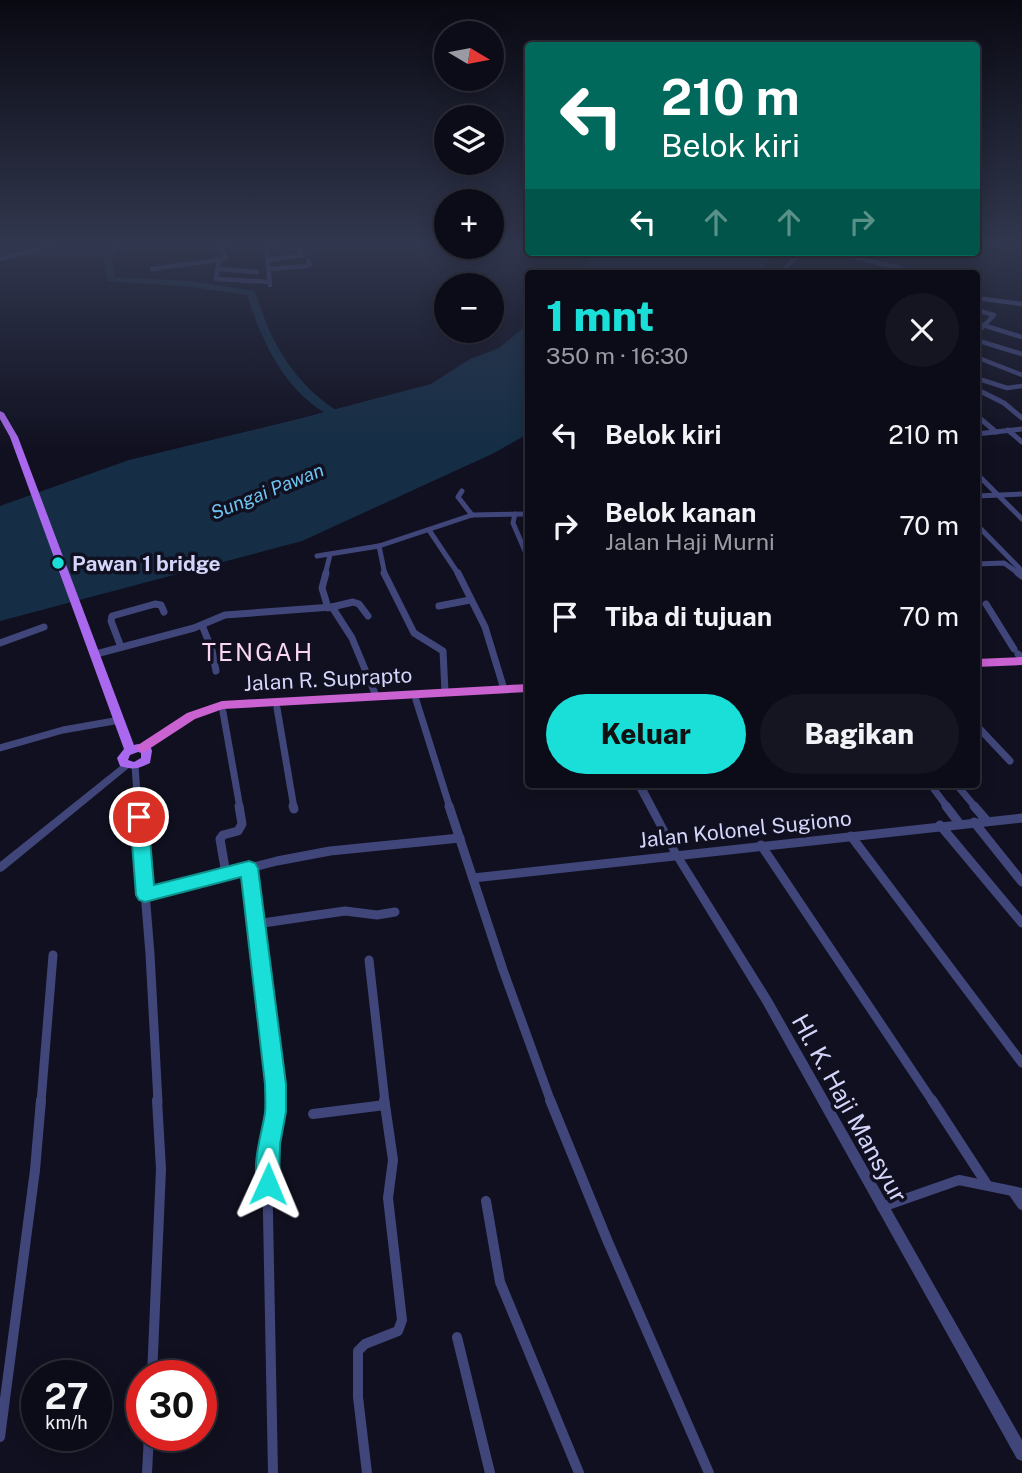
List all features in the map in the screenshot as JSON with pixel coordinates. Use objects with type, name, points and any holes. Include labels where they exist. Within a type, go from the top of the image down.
[{"type":"highway","points":[[1002,665],[1019,656]]},
{"type":"highway","points":[[980,664],[1022,668]]},
{"type":"highway","name":"Jalan R. Suprapto","points":[[140,750],[188,725],[223,712],[416,700],[525,688]]},
{"type":"highway","name":"Jalan R. Suprapto","points":[[140,750],[191,716],[209,708],[249,702],[444,692],[525,694]]},
{"type":"main road","points":[[0,413],[9,426],[120,720],[140,750],[146,760],[131,765],[122,758],[140,750]]},
{"type":"street","points":[[980,330],[992,314]]},
{"type":"street","points":[[980,324],[1022,337]]},
{"type":"street","points":[[980,341],[1022,354]]},
{"type":"street","points":[[980,359],[1022,375]]},
{"type":"street","points":[[980,379],[1007,388],[1022,386]]},
{"type":"street","points":[[980,390],[1004,403],[1022,418]]},
{"type":"street","points":[[980,394],[984,392]]},
{"type":"street","points":[[980,418],[996,432]]},
{"type":"street","points":[[980,434],[1022,429]]},
{"type":"street","points":[[1008,430],[1022,442]]},
{"type":"street","points":[[980,477],[1022,519]]},
{"type":"street","points":[[462,491],[458,497],[472,515]]},
{"type":"street","points":[[980,496],[1022,494]]},
{"type":"street","points":[[515,514],[513,523],[525,551]]},
{"type":"street","points":[[317,556],[379,546],[472,515],[525,514]]},
{"type":"street","points":[[980,528],[1022,571]]},
{"type":"street","points":[[429,530],[492,643],[503,689]]},
{"type":"street","points":[[379,546],[386,581],[414,633],[443,652],[444,692]]},
{"type":"street","points":[[330,555],[322,588],[330,607],[350,634],[376,696]]},
{"type":"street","points":[[980,564],[1004,563],[1022,576]]},
{"type":"street","points":[[439,606],[470,600]]},
{"type":"street","points":[[96,653],[201,625],[225,615],[330,607],[355,602],[368,616]]},
{"type":"street","points":[[121,647],[111,621],[113,616],[155,604],[161,605],[164,612]]},
{"type":"street","points":[[986,604],[1019,656]]},
{"type":"street","points":[[201,625],[212,650],[216,671]]},
{"type":"street","points":[[0,643],[44,627]]},
{"type":"street","points":[[416,700],[472,878],[559,1123],[627,1287],[709,1473]]},
{"type":"street","points":[[277,708],[294,809]]},
{"type":"street","points":[[223,712],[242,824],[238,831],[223,835],[220,839],[226,874]]},
{"type":"street","points":[[0,748],[63,730],[120,720]]},
{"type":"street","points":[[980,729],[1010,761]]},
{"type":"street","points":[[0,868],[131,765]]},
{"type":"street","points":[[131,765],[145,895],[161,1168],[153,1360]]},
{"type":"street","name":"Hl. K. Haji Mansyur","points":[[641,788],[676,854],[767,1001],[1022,1454]]},
{"type":"street","points":[[933,788],[959,823]]},
{"type":"street","points":[[959,788],[986,821]]},
{"type":"street","name":"Jalan Kolonel Sugiono","points":[[472,878],[1022,818]]},
{"type":"street","points":[[974,822],[1022,882]]},
{"type":"street","points":[[940,825],[1022,923]]},
{"type":"street","points":[[851,836],[1022,1063]]},
{"type":"street","points":[[145,895],[249,868],[330,851],[460,838]]},
{"type":"street","points":[[761,845],[866,998],[986,1183]]},
{"type":"street","points":[[249,868],[276,1084],[275,1112],[267,1162],[273,1473]]},
{"type":"street","points":[[256,924],[345,911],[377,915],[395,912]]},
{"type":"street","points":[[0,1437],[35,1170],[53,955]]},
{"type":"street","points":[[367,1473],[358,1397],[358,1352],[365,1344],[398,1331],[402,1320],[388,1198],[393,1160],[373,1013],[369,960]]},
{"type":"street","points":[[313,1114],[386,1105]]},
{"type":"street","points":[[881,1207],[959,1180],[986,1183],[1018,1192],[1022,1205]]},
{"type":"street","points":[[486,1202],[499,1279],[520,1336],[568,1442],[579,1473]]},
{"type":"street","points":[[457,1337],[490,1473]]},
{"type":"street","points":[[147,1473],[148,1451]]},
{"type":"water","name":"Sungai Pawan","points":[[525,326],[525,436],[492,454],[302,541],[0,621],[0,506],[129,460],[431,384],[470,359],[499,348]]},
{"type":"waterway","points":[[258,314],[273,348],[295,381],[324,408],[341,418]]},
{"type":"place","name":"Pawan 1 bridge","points":[[58,563]]},
{"type":"district","name":"TENGAH","points":[[258,652]]},
{"type":"route","points":[[139,817],[145,895],[249,868],[276,1084],[275,1112],[267,1162],[268,1184]]}]
